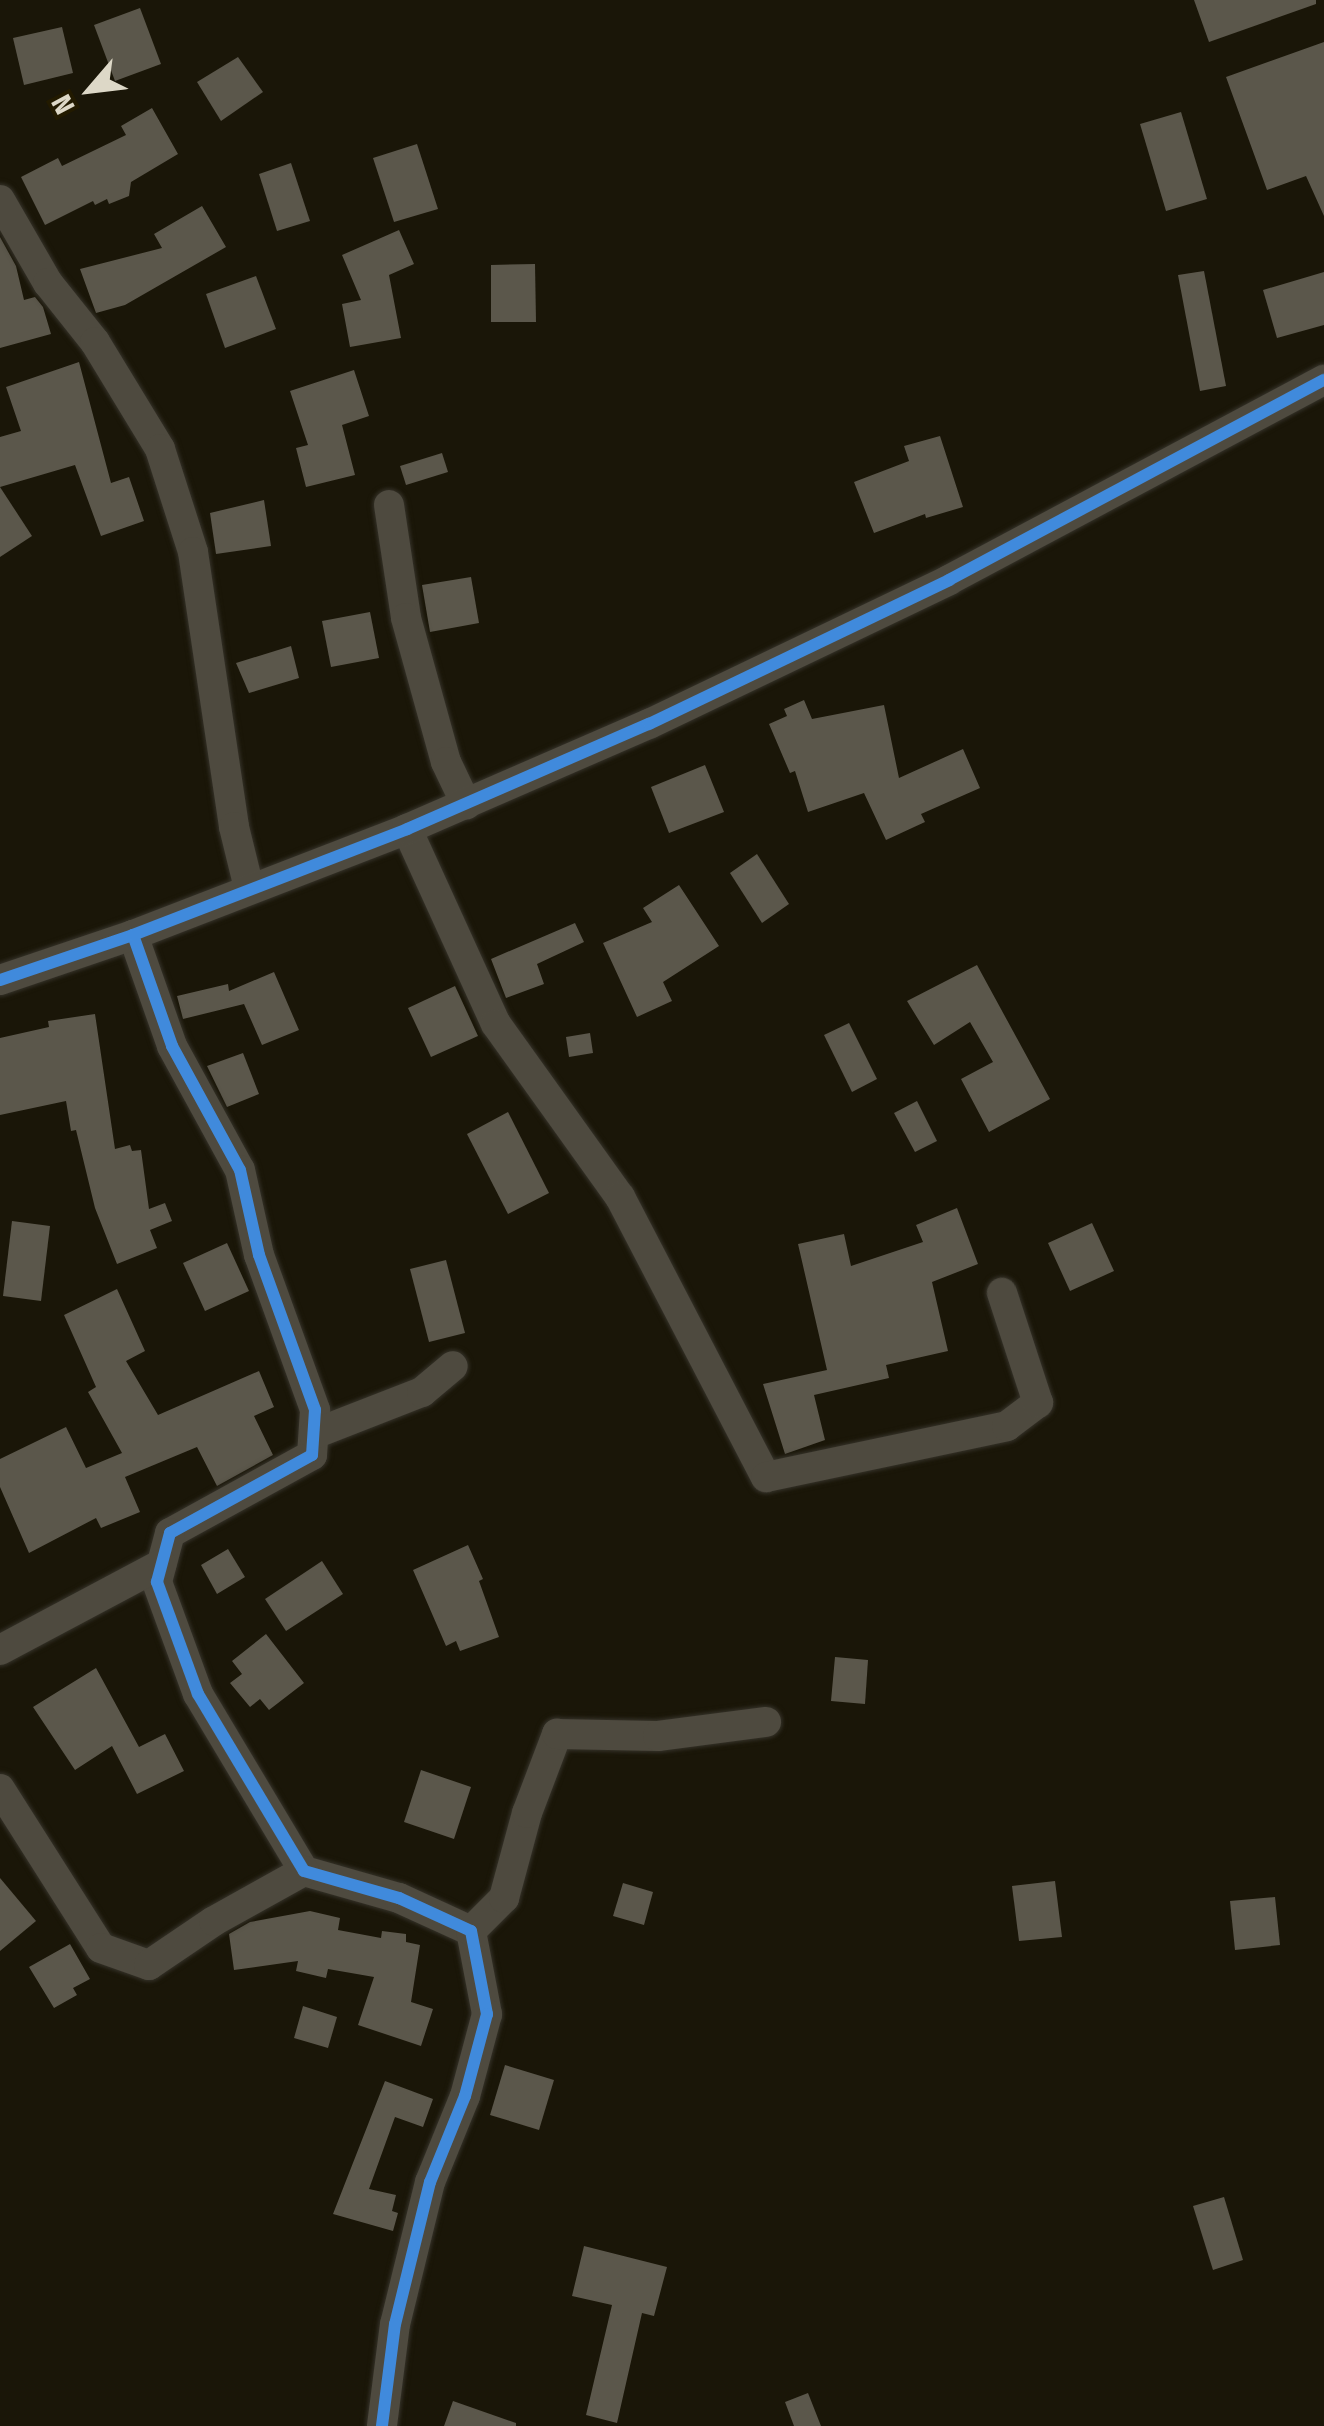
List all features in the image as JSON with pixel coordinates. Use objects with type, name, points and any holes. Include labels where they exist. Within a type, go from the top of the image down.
[{"type":"street","points":[[0,200],[48,284],[94,342],[160,449],[193,552],[234,826],[249,888]]},
{"type":"street","points":[[0,980],[133,936],[407,829],[650,724],[949,580],[1324,380]]},
{"type":"street","points":[[390,505],[406,618],[446,762],[466,804]]},
{"type":"street","points":[[407,829],[496,1024],[620,1197],[766,1477],[1008,1426],[1038,1402],[1002,1293]]},
{"type":"street","points":[[133,936],[172,1046],[240,1170],[259,1255],[315,1410],[312,1455],[170,1533],[157,1582],[198,1694],[304,1871],[399,1898],[471,1930]]},
{"type":"street","points":[[314,1434],[422,1392],[454,1366]]},
{"type":"street","points":[[0,1650],[162,1564]]},
{"type":"street","points":[[471,1930],[504,1898],[527,1813],[557,1734],[658,1736],[766,1722]]},
{"type":"street","points":[[0,1789],[101,1948],[148,1965],[214,1921],[304,1871]]},
{"type":"street","points":[[382,2426],[395,2324],[430,2182],[464,2096],[487,2014],[471,1930]]},
{"type":"building","points":[[1194,0],[1316,0],[1316,4],[1209,42]]},
{"type":"building","points":[[140,8],[161,64],[115,81],[94,25]]},
{"type":"building","points":[[62,27],[73,73],[24,85],[13,38]]},
{"type":"building","points":[[1324,42],[1324,216],[1306,176],[1267,190],[1226,77]]},
{"type":"building","points":[[238,57],[263,92],[221,121],[197,82]]},
{"type":"building","points":[[152,108],[178,154],[131,182],[129,196],[109,204],[107,199],[95,205],[93,201],[45,225],[21,177],[58,158],[62,166],[126,135],[121,126]]},
{"type":"building","points":[[1181,112],[1207,199],[1166,211],[1140,124]]},
{"type":"building","points":[[417,144],[438,209],[394,222],[373,158]]},
{"type":"building","points":[[291,163],[310,221],[277,231],[259,174]]},
{"type":"building","points":[[202,206],[226,247],[125,305],[96,313],[80,269],[162,248],[154,234]]},
{"type":"building","points":[[399,230],[414,264],[389,275],[401,338],[350,347],[342,304],[361,300],[342,255]]},
{"type":"building","points":[[0,237],[16,266],[24,300],[35,297],[43,307],[51,334],[0,348]]},
{"type":"building","points":[[535,264],[536,322],[491,322],[491,265]]},
{"type":"building","points":[[1204,271],[1226,386],[1200,391],[1178,275]]},
{"type":"building","points":[[1324,272],[1324,325],[1277,338],[1263,290]]},
{"type":"building","points":[[256,276],[276,329],[225,348],[206,294]]},
{"type":"building","points":[[79,362],[111,483],[129,477],[144,521],[101,536],[75,465],[0,487],[0,437],[21,431],[6,387]]},
{"type":"building","points":[[354,370],[369,416],[342,425],[355,475],[306,487],[296,448],[308,445],[290,391]]},
{"type":"building","points":[[940,436],[963,507],[926,518],[925,514],[874,533],[854,482],[909,461],[904,446]]},
{"type":"building","points":[[442,453],[448,472],[406,485],[400,466]]},
{"type":"building","points":[[0,487],[32,536],[0,557]]},
{"type":"building","points":[[264,500],[271,546],[216,554],[210,513]]},
{"type":"building","points":[[471,577],[479,623],[430,632],[422,585]]},
{"type":"building","points":[[370,612],[379,658],[331,667],[322,621]]},
{"type":"building","points":[[291,646],[299,678],[249,693],[236,663]]},
{"type":"building","points":[[804,700],[812,719],[884,705],[899,778],[963,749],[980,788],[921,814],[925,822],[886,840],[864,793],[808,812],[795,771],[790,773],[769,724],[787,716],[784,709]]},
{"type":"building","points":[[705,765],[724,812],[669,833],[651,787]]},
{"type":"building","points":[[757,854],[789,904],[762,923],[730,873]]},
{"type":"building","points":[[679,885],[719,946],[663,982],[672,1001],[637,1017],[603,943],[652,922],[643,908]]},
{"type":"building","points":[[575,923],[584,942],[537,964],[544,984],[506,998],[491,959]]},
{"type":"building","points":[[977,965],[1050,1099],[989,1132],[961,1079],[993,1062],[970,1022],[934,1045],[907,1001]]},
{"type":"building","points":[[274,972],[299,1030],[262,1045],[244,1004],[183,1019],[177,996],[228,984],[229,991]]},
{"type":"building","points":[[455,986],[478,1036],[431,1057],[408,1008]]},
{"type":"building","points":[[95,1014],[115,1149],[130,1145],[132,1151],[141,1150],[149,1209],[165,1203],[172,1221],[150,1230],[157,1248],[117,1264],[95,1208],[76,1130],[71,1131],[66,1101],[0,1115],[0,1038],[49,1027],[48,1021]]},
{"type":"building","points":[[849,1023],[877,1079],[852,1092],[824,1035]]},
{"type":"building","points":[[590,1033],[593,1053],[569,1057],[566,1037]]},
{"type":"building","points":[[243,1053],[259,1094],[227,1107],[207,1066]]},
{"type":"building","points":[[917,1101],[937,1141],[915,1152],[894,1113]]},
{"type":"building","points":[[508,1112],[549,1193],[508,1214],[467,1134]]},
{"type":"building","points":[[957,1208],[978,1264],[932,1282],[948,1351],[886,1365],[889,1378],[814,1395],[825,1440],[785,1454],[763,1384],[827,1370],[798,1244],[844,1234],[851,1266],[923,1242],[916,1225]]},
{"type":"building","points":[[12,1221],[50,1226],[41,1301],[3,1296]]},
{"type":"building","points":[[1092,1223],[1114,1271],[1070,1291],[1048,1243]]},
{"type":"building","points":[[227,1243],[249,1291],[205,1311],[183,1263]]},
{"type":"building","points":[[446,1260],[465,1333],[429,1342],[410,1269]]},
{"type":"building","points":[[117,1289],[145,1351],[126,1361],[158,1415],[259,1371],[274,1407],[254,1416],[273,1455],[217,1486],[197,1447],[125,1477],[140,1512],[101,1528],[96,1518],[29,1553],[0,1487],[0,1459],[66,1427],[86,1468],[122,1453],[88,1392],[96,1387],[64,1315]]},
{"type":"building","points":[[468,1545],[483,1579],[479,1581],[499,1637],[460,1651],[456,1641],[446,1646],[413,1570]]},
{"type":"building","points":[[228,1549],[245,1577],[217,1594],[201,1565]]},
{"type":"building","points":[[322,1561],[343,1594],[286,1631],[265,1599]]},
{"type":"building","points":[[266,1634],[304,1683],[269,1710],[260,1699],[250,1707],[230,1683],[242,1674],[232,1661]]},
{"type":"building","points":[[835,1657],[868,1660],[865,1704],[831,1701]]},
{"type":"building","points":[[96,1668],[139,1747],[165,1734],[184,1771],[137,1794],[112,1746],[75,1770],[33,1707]]},
{"type":"building","points":[[421,1770],[471,1787],[454,1839],[404,1822]]},
{"type":"building","points":[[0,1878],[36,1921],[0,1951]]},
{"type":"building","points":[[1055,1881],[1062,1937],[1019,1941],[1012,1886]]},
{"type":"building","points":[[623,1883],[653,1892],[644,1925],[613,1916]]},
{"type":"building","points":[[1275,1897],[1280,1945],[1235,1950],[1230,1901]]},
{"type":"building","points":[[310,1911],[340,1918],[338,1930],[381,1938],[382,1931],[406,1934],[406,1942],[420,1945],[411,2002],[433,2009],[421,2046],[358,2025],[374,1977],[328,1969],[326,1978],[296,1971],[298,1961],[234,1970],[229,1934],[250,1922]]},
{"type":"building","points":[[70,1944],[90,1979],[73,1988],[77,1995],[54,2008],[29,1967]]},
{"type":"building","points":[[303,2006],[337,2017],[328,2048],[294,2038]]},
{"type":"building","points":[[505,2065],[554,2080],[539,2130],[490,2115]]},
{"type":"building","points":[[385,2081],[433,2099],[423,2127],[395,2117],[369,2189],[396,2195],[392,2211],[398,2213],[393,2231],[333,2214]]},
{"type":"building","points":[[1224,2197],[1243,2260],[1213,2270],[1193,2206]]},
{"type":"building","points":[[584,2246],[667,2267],[654,2316],[642,2313],[617,2423],[586,2415],[612,2305],[572,2296]]},
{"type":"building","points":[[808,2393],[821,2426],[794,2426],[785,2402]]},
{"type":"building","points":[[453,2401],[516,2423],[516,2426],[444,2426]]},
{"type":"cycle path","points":[[0,980],[133,935],[407,829],[649,724],[949,580],[1324,380]]},
{"type":"cycle path","points":[[133,935],[172,1046],[240,1170],[259,1255],[315,1410],[312,1455],[170,1533],[157,1582],[198,1694],[304,1871],[399,1898],[471,1931],[487,2014],[465,2096],[430,2182],[395,2324],[382,2426]]}]
